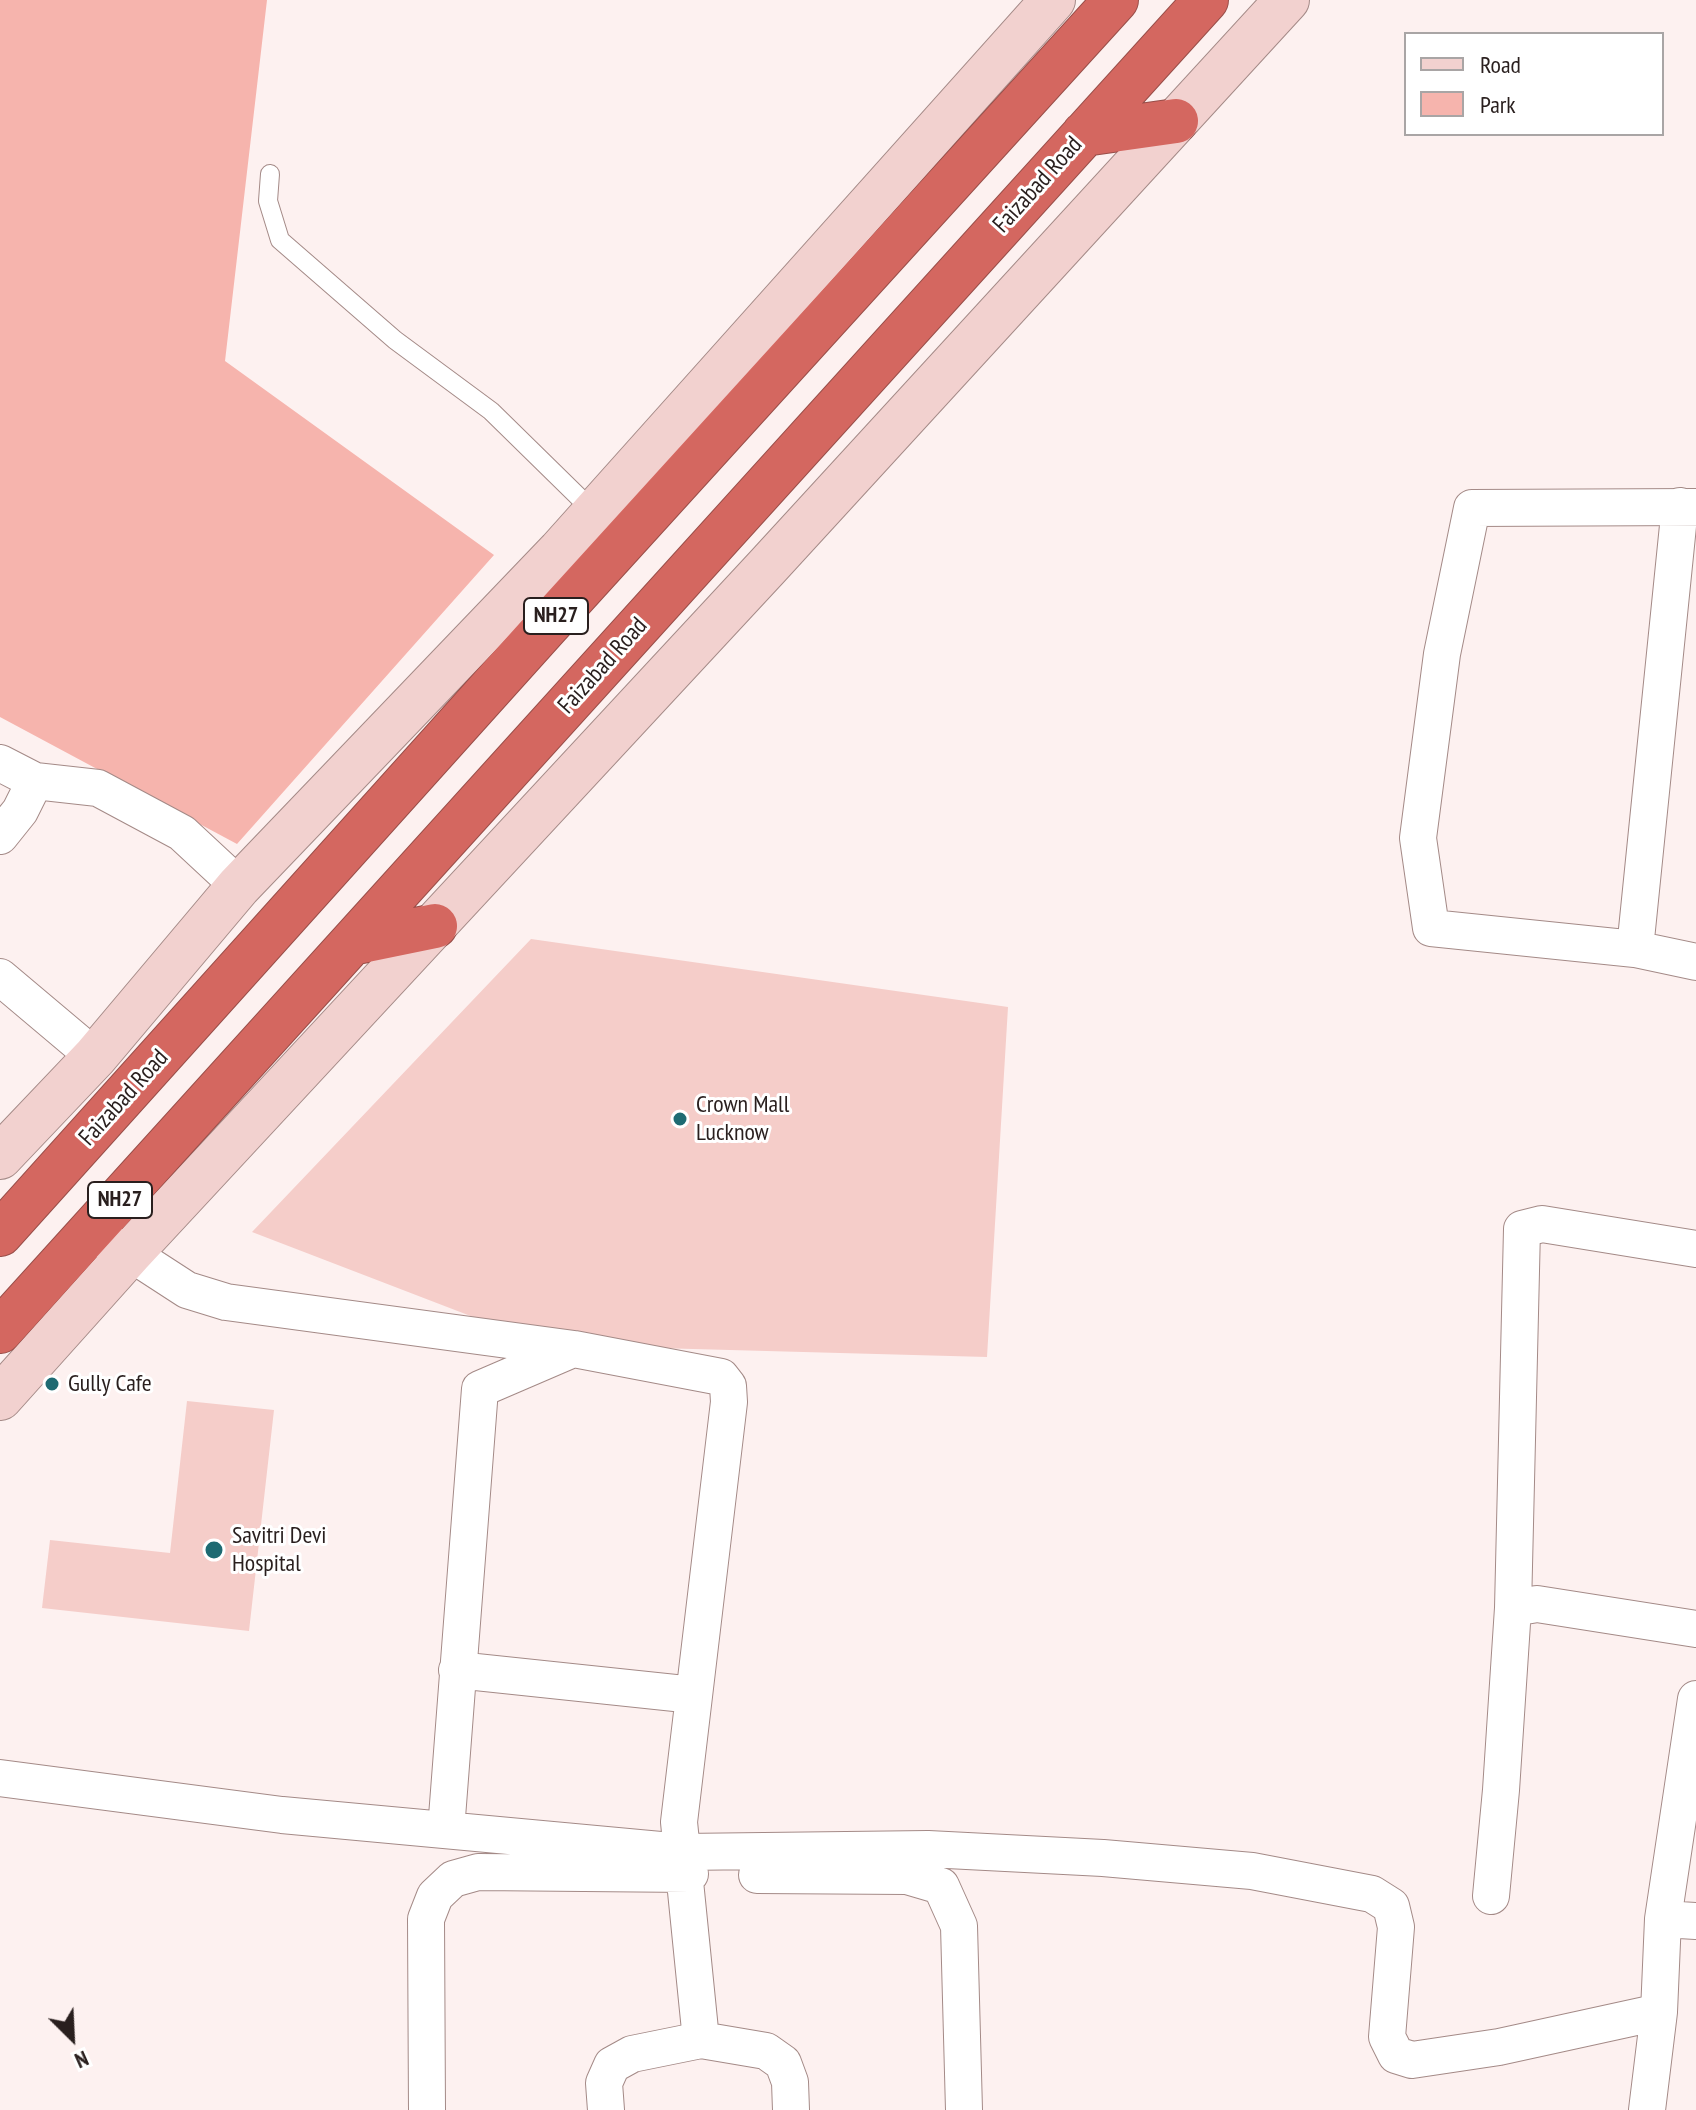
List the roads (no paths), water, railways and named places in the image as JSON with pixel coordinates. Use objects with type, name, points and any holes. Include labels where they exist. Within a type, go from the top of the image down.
[{"type":"highway","name":"Faizabad Road","points":[[0,1234],[1116,0]]},
{"type":"highway","name":"Faizabad Road","points":[[0,1331],[1206,0]]},
{"type":"highway","points":[[1084,134],[1176,121]]},
{"type":"highway","points":[[352,943],[435,926]]},
{"type":"street","points":[[5,1142],[95,1057],[239,886],[594,512],[1053,0]]},
{"type":"street","points":[[0,1398],[130,1253],[1287,0]]},
{"type":"street","points":[[1635,949],[1688,506],[1472,508],[1442,654],[1418,838],[1431,928],[1635,949],[1696,962]]},
{"type":"street","points":[[0,763],[35,781],[98,788],[182,833],[239,886]]},
{"type":"street","points":[[0,836],[20,811],[35,781]]},
{"type":"street","points":[[0,977],[95,1057]]},
{"type":"street","points":[[1491,1896],[1513,1608],[1522,1229],[1542,1224],[1696,1249]]},
{"type":"street","points":[[89,1234],[130,1253],[187,1290],[226,1302],[574,1349],[710,1373],[721,1377],[728,1386],[729,1402],[679,1822],[701,2040]]},
{"type":"street","points":[[446,1830],[480,1389],[574,1349]]},
{"type":"street","points":[[1513,1608],[1537,1604],[1696,1629]]},
{"type":"street","points":[[457,1670],[694,1695]]},
{"type":"street","points":[[1647,2110],[1659,2012],[1680,1920],[1696,1699]]},
{"type":"street","points":[[0,1778],[282,1815],[446,1830],[683,1863],[907,1876],[941,1886],[959,1926],[964,2110]]},
{"type":"street","points":[[427,2110],[426,1919],[435,1896],[453,1879],[478,1872],[928,1849],[1103,1858],[1252,1871],[1372,1894],[1391,1906],[1396,1927],[1387,2037],[1396,2055],[1412,2060],[1499,2047],[1659,2012]]},
{"type":"street","points":[[606,2110],[604,2083],[612,2065],[632,2054],[701,2040],[766,2051],[783,2063],[790,2082],[791,2110]]},
{"type":"lane","points":[[270,174],[268,201],[280,240],[395,340],[491,411],[594,512]]},
{"type":"place","name":"Crown Mall Lucknow","points":[[680,1119]]},
{"type":"place","name":"Gully Cafe","points":[[52,1384]]},
{"type":"place","name":"Savitri Devi Hospital","points":[[214,1550]]}]
